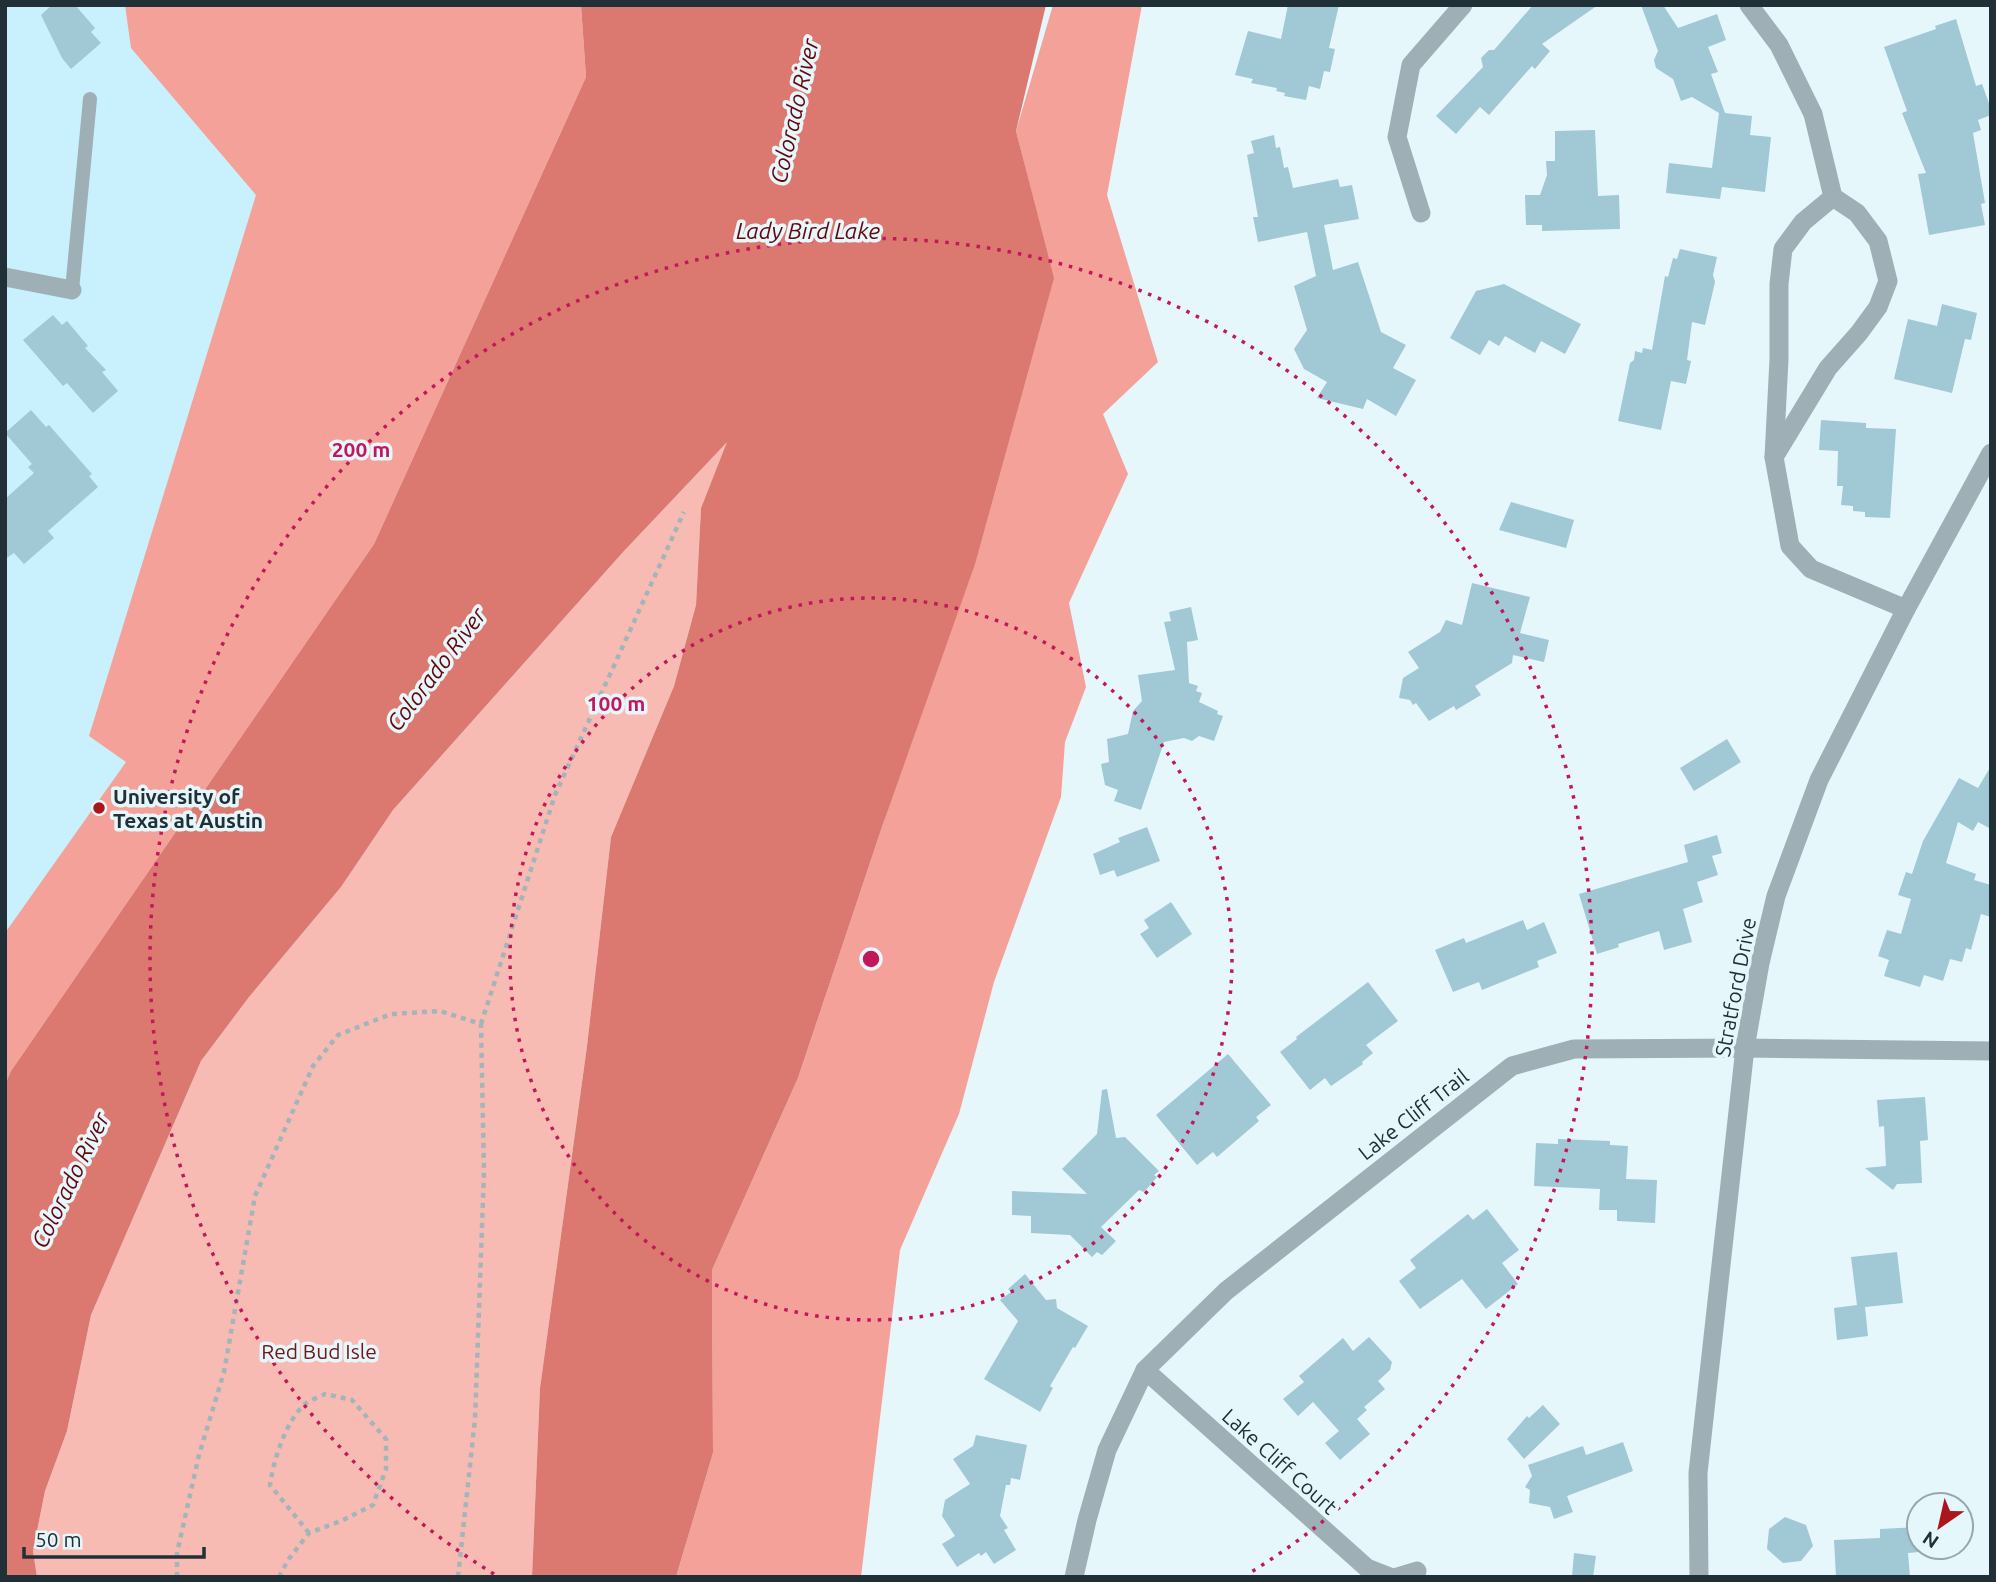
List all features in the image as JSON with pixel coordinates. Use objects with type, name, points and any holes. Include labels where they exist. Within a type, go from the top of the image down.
[{"type":"street","points":[[1422,213],[1397,137],[1411,65],[1463,5]]},
{"type":"street","points":[[1749,5],[1779,45],[1813,114],[1833,197],[1857,213],[1878,241],[1888,281],[1878,307],[1828,368],[1774,457]]},
{"type":"street","points":[[1833,197],[1803,222],[1783,250],[1779,284],[1779,359],[1774,457],[1790,546],[1811,569],[1906,609]]},
{"type":"street","points":[[5,277],[72,290]]},
{"type":"street","name":"Stratford Drive","points":[[1699,1577],[1698,1473],[1745,1048],[1760,963],[1780,885],[1819,780],[1906,609],[1991,453]]},
{"type":"street","name":"Lake Cliff Trail","points":[[1074,1577],[1107,1450],[1145,1370],[1226,1291],[1512,1066],[1574,1049],[1991,1051]]},
{"type":"street","name":"Lake Cliff Court","points":[[1145,1370],[1367,1569],[1390,1577]]},
{"type":"street","points":[[1397,1577],[1417,1571]]},
{"type":"lane","points":[[72,290],[90,99]]},
{"type":"path","points":[[458,1577],[475,1419],[484,1172],[481,1024],[555,795],[684,512]]},
{"type":"path","points":[[177,1577],[177,1553],[199,1455],[223,1372],[255,1196],[313,1066],[338,1035],[391,1014],[440,1011],[481,1024]]},
{"type":"path","points":[[279,1577],[288,1560],[309,1533],[373,1505],[386,1469],[386,1439],[352,1400],[325,1394],[304,1405],[295,1418],[273,1462],[270,1485],[309,1533]]},
{"type":"shaded area","name":"University of Texas at Austin","points":[[5,5],[581,5],[5,1085]]},
{"type":"shaded area","name":"University of Texas at Austin","points":[[125,5],[581,5],[586,77],[374,544],[11,1071],[5,1085],[5,933],[126,762],[89,736],[256,195],[131,48]]},
{"type":"shaded area","points":[[1053,5],[1142,5],[1107,195],[1158,362],[1103,414],[1128,474],[1069,603],[1086,687],[1065,742],[1061,797],[994,982],[959,1114],[900,1250],[861,1577],[676,1577],[713,1453],[712,1270],[798,1078],[883,824],[1053,278],[1016,131]]},
{"type":"green space","name":"Red Bud Isle","points":[[728,440],[701,508],[696,605],[674,686],[611,837],[587,1046],[540,1388],[532,1577],[37,1577],[33,1551],[45,1491],[67,1431],[91,1315],[201,1061],[249,997],[341,887],[393,810],[624,551]]},
{"type":"water","name":"Lady Bird Lake","points":[[581,5],[1046,5],[1016,131],[1054,278],[975,564],[883,824],[798,1078],[712,1270],[713,1453],[676,1577],[532,1577],[540,1388],[587,1046],[611,837],[674,686],[696,605],[701,508],[727,442],[624,551],[393,810],[341,887],[249,997],[201,1061],[91,1315],[67,1431],[45,1491],[33,1551],[37,1577],[5,1577],[5,1085],[11,1071],[374,544],[586,77]]},
{"type":"building","points":[[52,5],[75,5],[95,28],[91,32],[101,43],[71,69],[62,58],[41,15]]},
{"type":"building","points":[[1288,5],[1339,5],[1329,48],[1335,49],[1330,72],[1324,71],[1320,89],[1309,86],[1306,100],[1284,96],[1285,93],[1276,91],[1277,88],[1251,83],[1253,79],[1235,75],[1248,31],[1281,39]]},
{"type":"building","points":[[1533,5],[1598,5],[1542,44],[1550,51],[1535,69],[1532,66],[1489,115],[1480,107],[1456,134],[1436,116],[1483,67],[1481,58],[1489,50],[1494,50]]},
{"type":"building","points":[[1641,5],[1663,5],[1678,28],[1717,14],[1726,40],[1708,47],[1718,72],[1711,74],[1725,113],[1752,116],[1750,135],[1771,137],[1765,192],[1722,187],[1720,199],[1666,193],[1669,163],[1712,168],[1719,113],[1692,97],[1681,101],[1673,79],[1656,68],[1654,60],[1658,51]]},
{"type":"building","points":[[1956,19],[1976,86],[1982,84],[1991,109],[1991,115],[1978,120],[1981,130],[1973,133],[1985,203],[1981,204],[1985,225],[1929,235],[1918,174],[1926,173],[1902,113],[1907,111],[1884,47]]},
{"type":"building","points":[[1595,130],[1598,196],[1619,195],[1620,229],[1542,231],[1542,225],[1526,225],[1525,195],[1540,195],[1547,175],[1546,161],[1555,161],[1555,131]]},
{"type":"building","points":[[1274,135],[1276,148],[1280,147],[1284,168],[1288,167],[1293,188],[1338,179],[1340,187],[1352,185],[1359,219],[1324,225],[1333,270],[1358,262],[1381,332],[1406,345],[1393,368],[1416,380],[1396,416],[1367,399],[1363,409],[1317,398],[1327,382],[1304,369],[1294,349],[1307,330],[1294,286],[1316,276],[1307,232],[1258,242],[1253,217],[1258,217],[1247,155],[1254,153],[1251,141]]},
{"type":"building","points":[[1680,249],[1717,257],[1713,275],[1715,282],[1705,325],[1692,322],[1687,360],[1691,361],[1686,384],[1671,381],[1661,430],[1618,421],[1630,363],[1634,360],[1635,351],[1642,353],[1643,348],[1652,350],[1665,276],[1668,277],[1673,258],[1677,259]]},
{"type":"building","points":[[1504,284],[1581,324],[1565,354],[1541,341],[1535,353],[1505,336],[1499,346],[1489,340],[1480,355],[1450,338],[1476,291]]},
{"type":"building","points":[[1942,304],[1977,313],[1971,340],[1965,339],[1952,393],[1894,379],[1908,319],[1937,326]]},
{"type":"building","points":[[53,315],[62,325],[67,321],[88,346],[85,348],[106,370],[102,372],[118,391],[93,413],[67,383],[63,386],[23,340]]},
{"type":"building","points":[[31,410],[46,427],[49,425],[92,474],[89,476],[98,487],[48,531],[54,538],[24,564],[14,553],[5,559],[5,499],[34,473],[28,467],[32,464],[5,433]]},
{"type":"building","points":[[1821,420],[1866,423],[1866,428],[1896,429],[1890,518],[1865,517],[1865,512],[1853,511],[1853,506],[1841,505],[1843,486],[1837,486],[1838,451],[1819,450]]},
{"type":"building","points":[[1511,502],[1574,520],[1566,548],[1499,530]]},
{"type":"building","points":[[1472,583],[1530,597],[1520,633],[1549,640],[1544,662],[1513,655],[1512,663],[1475,686],[1481,695],[1456,710],[1454,706],[1429,721],[1416,703],[1413,705],[1410,700],[1399,698],[1403,678],[1419,668],[1408,652],[1440,632],[1446,620],[1462,625]]},
{"type":"building","points":[[1191,607],[1198,640],[1187,642],[1189,683],[1198,686],[1196,691],[1202,693],[1199,702],[1223,716],[1214,741],[1199,736],[1192,741],[1184,738],[1164,742],[1141,810],[1114,801],[1118,790],[1105,785],[1101,764],[1109,762],[1107,739],[1128,734],[1133,711],[1142,701],[1138,675],[1175,670],[1164,622],[1171,621],[1169,612]]},
{"type":"building","points":[[1727,739],[1741,762],[1694,791],[1680,768]]},
{"type":"building","points":[[1991,766],[1991,829],[1978,822],[1973,831],[1958,822],[1946,863],[1976,874],[1974,880],[1991,885],[1991,917],[1981,914],[1971,950],[1966,948],[1962,962],[1950,959],[1943,981],[1924,975],[1920,987],[1884,976],[1889,960],[1878,956],[1887,930],[1901,934],[1911,899],[1898,895],[1906,872],[1912,874],[1923,841],[1959,778],[1978,788]]},
{"type":"building","points":[[1147,827],[1160,861],[1117,877],[1114,870],[1100,875],[1093,854],[1120,842],[1118,838]]},
{"type":"building","points":[[1717,835],[1722,853],[1712,856],[1718,875],[1697,882],[1703,902],[1683,909],[1692,942],[1664,950],[1659,931],[1597,954],[1579,894],[1688,862],[1684,845]]},
{"type":"building","points":[[1171,902],[1192,934],[1157,958],[1140,934],[1149,928],[1144,920]]},
{"type":"building","points":[[1523,920],[1527,930],[1544,922],[1557,953],[1537,961],[1539,967],[1482,990],[1479,982],[1453,992],[1435,950],[1464,938],[1466,943]]},
{"type":"building","points":[[1368,982],[1398,1021],[1366,1045],[1373,1053],[1363,1064],[1331,1086],[1325,1078],[1310,1090],[1280,1052]]},
{"type":"building","points":[[1228,1054],[1271,1105],[1256,1117],[1259,1121],[1217,1157],[1213,1152],[1197,1165],[1156,1115]]},
{"type":"building","points":[[1107,1089],[1116,1138],[1125,1137],[1159,1171],[1144,1192],[1139,1190],[1101,1227],[1116,1241],[1102,1255],[1097,1252],[1092,1257],[1070,1235],[1031,1233],[1031,1216],[1012,1215],[1012,1191],[1087,1194],[1062,1169],[1097,1134],[1102,1090]]},
{"type":"building","points":[[1925,1097],[1928,1140],[1920,1141],[1922,1183],[1897,1184],[1893,1190],[1865,1168],[1886,1166],[1884,1126],[1879,1127],[1877,1100]]},
{"type":"building","points":[[1558,1139],[1610,1141],[1610,1145],[1628,1146],[1626,1179],[1657,1180],[1655,1223],[1617,1221],[1617,1210],[1599,1210],[1600,1189],[1534,1186],[1536,1143],[1558,1144]]},
{"type":"building","points":[[1487,1209],[1519,1250],[1502,1263],[1518,1284],[1486,1309],[1462,1279],[1420,1309],[1399,1281],[1416,1268],[1410,1260],[1468,1214],[1473,1220]]},
{"type":"building","points":[[1897,1252],[1903,1303],[1865,1307],[1868,1336],[1837,1340],[1834,1308],[1857,1305],[1851,1257]]},
{"type":"building","points":[[1025,1274],[1046,1300],[1056,1299],[1057,1308],[1088,1326],[1050,1386],[1053,1388],[1040,1412],[984,1379],[1018,1321],[1000,1300],[1011,1292],[1008,1289]]},
{"type":"building","points":[[1369,1337],[1392,1362],[1390,1370],[1378,1381],[1385,1389],[1364,1407],[1367,1410],[1357,1419],[1370,1434],[1340,1460],[1325,1443],[1339,1431],[1313,1402],[1298,1416],[1283,1399],[1304,1382],[1299,1376],[1343,1338],[1353,1351]]},
{"type":"building","points":[[1543,1405],[1560,1424],[1524,1459],[1507,1439],[1527,1416],[1529,1418]]},
{"type":"building","points":[[976,1435],[1027,1445],[1020,1480],[1011,1478],[1010,1485],[1006,1485],[1000,1516],[1008,1528],[1004,1530],[1016,1550],[994,1564],[986,1552],[981,1556],[979,1553],[957,1567],[942,1544],[955,1536],[942,1516],[945,1500],[970,1484],[953,1459],[973,1446]]},
{"type":"building","points":[[1623,1442],[1633,1471],[1567,1496],[1573,1512],[1554,1519],[1550,1507],[1529,1503],[1530,1490],[1525,1487],[1532,1476],[1528,1465],[1583,1446],[1586,1455]]},
{"type":"building","points":[[1785,1517],[1806,1525],[1813,1546],[1801,1561],[1783,1563],[1767,1549],[1769,1529]]},
{"type":"building","points":[[1905,1528],[1905,1561],[1909,1561],[1910,1577],[1836,1577],[1834,1540],[1880,1538],[1880,1529]]},
{"type":"building","points":[[1574,1553],[1596,1556],[1593,1577],[1572,1577]]},
{"type":"place","name":"University of Texas at Austin","points":[[99,808]]},
{"type":"water label","name":"Colorado River","points":[[794,111]]},
{"type":"water label","name":"Colorado River","points":[[436,669]]},
{"type":"water label","name":"Colorado River","points":[[70,1180]]}]
